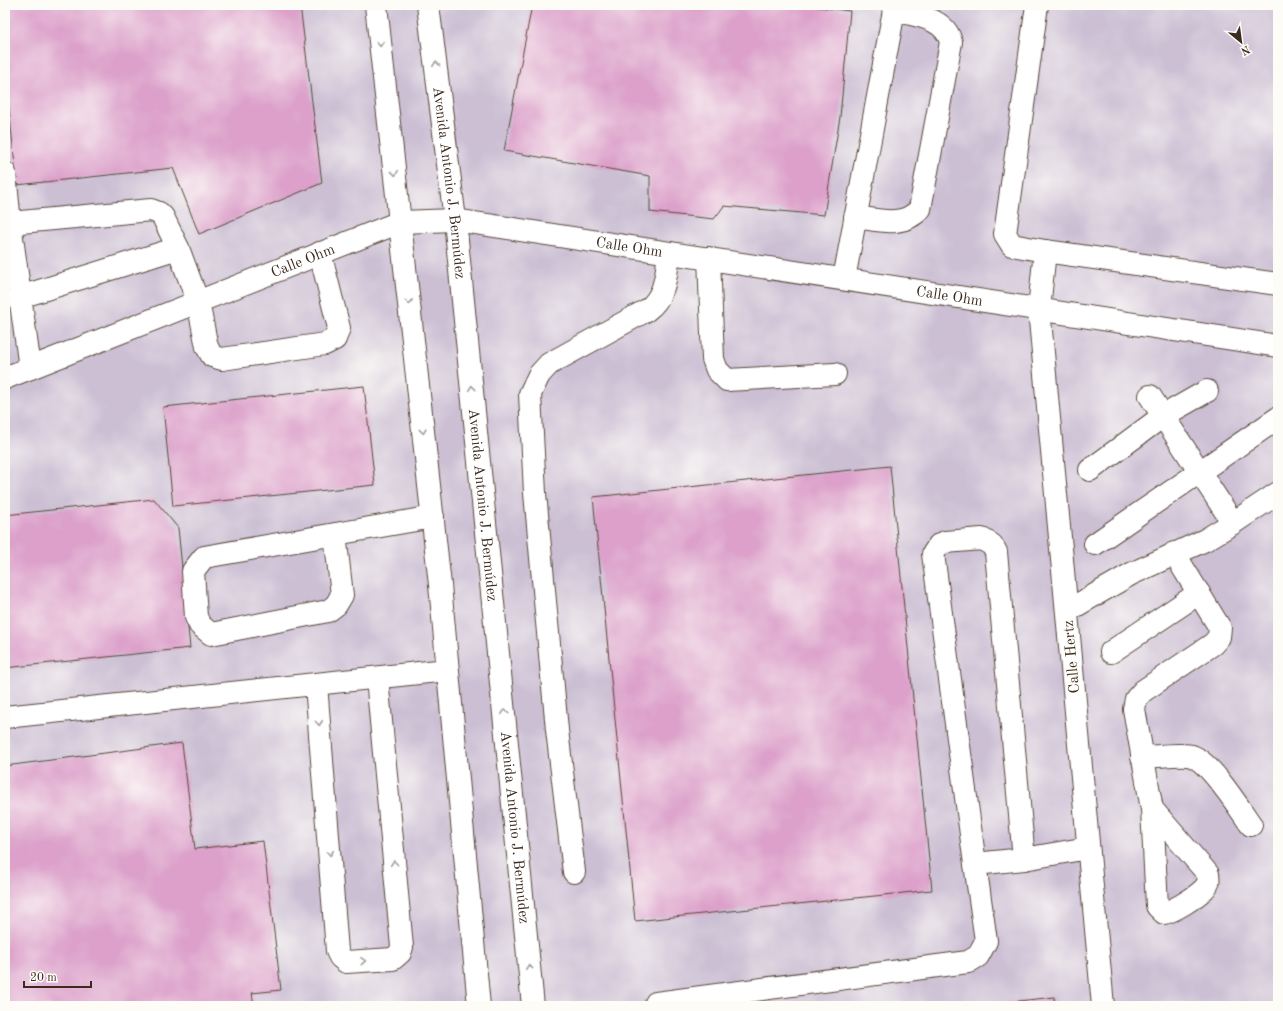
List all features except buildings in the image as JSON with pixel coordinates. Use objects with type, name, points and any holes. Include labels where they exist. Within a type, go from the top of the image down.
[{"type":"main road","points":[[376,5],[433,517],[479,1006]]},
{"type":"main road","name":"Avenida Antonio J. Bermúdez","points":[[428,5],[456,220],[533,1006]]},
{"type":"main road","points":[[1037,5],[1005,234],[1012,245],[1278,284]]},
{"type":"main road","points":[[844,279],[895,7],[936,22],[945,28],[951,42],[944,80],[920,209],[913,218],[900,221],[856,218]]},
{"type":"main road","points":[[5,174],[10,223],[30,368]]},
{"type":"main road","points":[[10,223],[155,211],[163,217],[178,248],[198,302],[207,347],[212,356],[222,359],[326,344],[335,339],[339,328],[320,253]]},
{"type":"main road","name":"Calle Ohm","points":[[5,378],[400,222],[456,220],[1278,346]]},
{"type":"main road","points":[[20,297],[178,248]]},
{"type":"main road","name":"Calle Hertz","points":[[1045,251],[1039,309],[1103,1006]]},
{"type":"main road","points":[[574,872],[556,722],[535,493],[530,394],[539,375],[549,364],[655,305],[663,290],[669,253]]},
{"type":"main road","points":[[709,258],[713,360],[716,370],[727,380],[835,374]]},
{"type":"main road","points":[[1090,470],[1163,416],[1207,391]]},
{"type":"main road","points":[[1150,396],[1234,523]]},
{"type":"main road","points":[[1095,544],[1278,418]]},
{"type":"main road","points":[[1067,611],[1131,574],[1205,540],[1234,523],[1278,493]]},
{"type":"main road","points":[[335,534],[342,595],[336,605],[328,611],[211,634],[200,625],[196,617],[193,571],[204,557],[335,534],[433,517]]},
{"type":"main road","points":[[656,1002],[968,962],[978,956],[986,941],[933,554],[939,545],[945,542],[982,538],[992,545],[996,552],[1024,859]]},
{"type":"main road","points":[[1152,809],[1134,709],[1136,699],[1143,691],[1214,644],[1219,637],[1220,628],[1174,553]]},
{"type":"main road","points":[[1111,652],[1199,593]]},
{"type":"main road","points":[[5,717],[447,670]]},
{"type":"main road","points":[[316,684],[337,951],[346,962],[393,959],[400,953],[402,947],[377,678]]},
{"type":"main road","points":[[1142,757],[1192,756],[1204,763],[1214,774],[1251,825]]},
{"type":"main road","points":[[975,864],[1024,859],[1088,848]]},
{"type":"shaded area","points":[[5,5],[1278,5],[1278,1006],[5,1006]]}]
